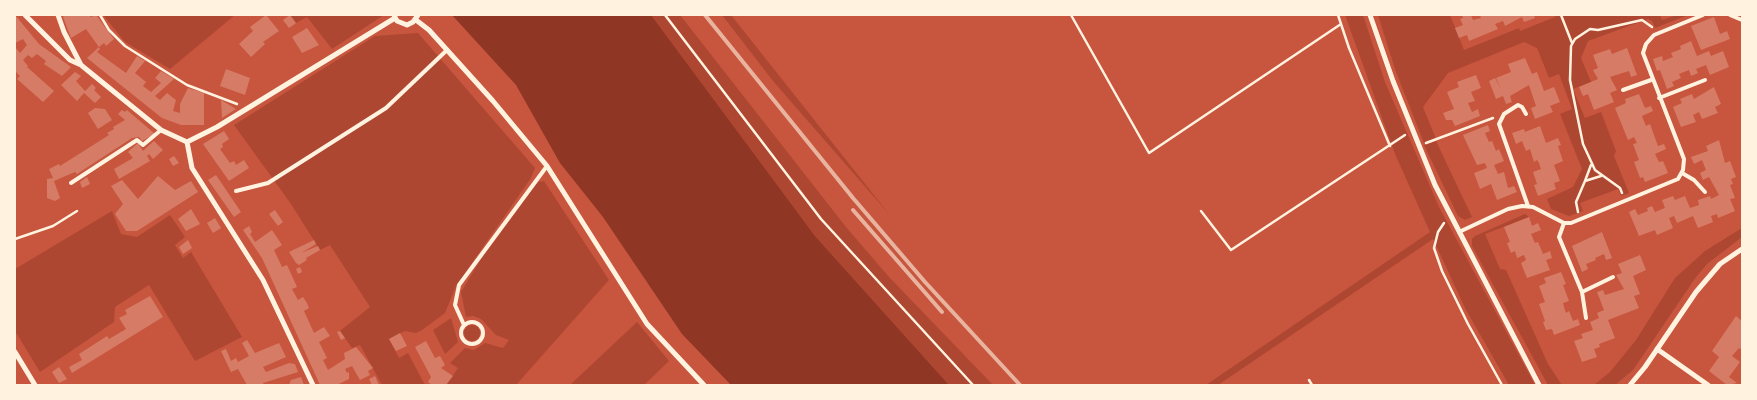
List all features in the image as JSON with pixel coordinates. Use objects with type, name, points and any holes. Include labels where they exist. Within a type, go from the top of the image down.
[{"type":"street","points":[[25,15],[70,60],[81,66],[161,130],[186,142]]},
{"type":"street","points":[[58,15],[64,32],[81,66]]},
{"type":"street","points":[[1370,15],[1393,81],[1419,146],[1458,232],[1539,385]]},
{"type":"street","points":[[186,142],[248,109],[395,17],[400,23],[407,25],[417,17],[547,166],[647,324],[704,385]]},
{"type":"street","points":[[186,142],[192,168],[263,280],[313,385]]},
{"type":"street","points":[[1630,385],[1658,349],[1696,292],[1720,264],[1742,250]]},
{"type":"street","points":[[1658,349],[1708,385]]},
{"type":"street","points":[[15,352],[36,385]]},
{"type":"lane","points":[[1458,232],[1508,210],[1528,206],[1564,223],[1581,219],[1674,182],[1682,173],[1684,159],[1643,54],[1646,44],[1655,35],[1703,15]]},
{"type":"lane","points":[[1730,15],[1742,20]]},
{"type":"lane","points":[[236,191],[268,183],[386,108],[447,50]]},
{"type":"lane","points":[[1623,90],[1652,80]]},
{"type":"lane","points":[[1659,98],[1705,80]]},
{"type":"lane","points":[[1526,114],[1520,105],[1509,110],[1502,116],[1499,122],[1528,206]]},
{"type":"lane","points":[[71,183],[137,140],[143,145],[161,130]]},
{"type":"lane","points":[[464,325],[472,321],[479,324],[484,331],[482,339],[475,344],[467,343],[462,337],[464,325],[455,305],[459,285],[547,166]]},
{"type":"lane","points":[[1682,173],[1694,180],[1705,192]]},
{"type":"lane","points":[[1564,223],[1559,237],[1582,292],[1586,318]]},
{"type":"lane","points":[[1582,292],[1613,278]]},
{"type":"path","points":[[100,15],[109,30],[125,46],[187,85],[248,109]]},
{"type":"path","points":[[665,15],[821,220],[973,385]]},
{"type":"path","points":[[1071,15],[1149,153],[1341,24]]},
{"type":"path","points":[[1338,15],[1390,146]]},
{"type":"path","points":[[1560,15],[1572,43],[1569,59],[1572,94],[1584,144],[1592,165],[1601,176],[1620,188],[1625,202]]},
{"type":"path","points":[[1572,43],[1586,31],[1642,20],[1651,25],[1655,35]]},
{"type":"path","points":[[1419,146],[1502,116]]},
{"type":"path","points":[[1201,211],[1230,250],[1413,130]]},
{"type":"path","points":[[1581,219],[1576,202],[1592,165]]},
{"type":"path","points":[[1586,181],[1601,176]]},
{"type":"path","points":[[15,239],[52,226],[77,211]]},
{"type":"path","points":[[1451,216],[1441,226],[1434,248],[1442,271],[1468,324],[1502,385]]},
{"type":"path","points":[[1310,380],[1312,385]]},
{"type":"shaded area","points":[[103,15],[235,15],[170,69],[125,42]]},
{"type":"shaded area","points":[[290,15],[384,15],[332,49],[307,17],[296,23]]},
{"type":"shaded area","points":[[452,15],[651,15],[815,236],[949,385],[731,385],[682,334],[603,217],[560,163],[516,85]]},
{"type":"shaded area","points":[[651,15],[680,15],[846,227],[889,277],[993,385],[949,385],[815,236]]},
{"type":"shaded area","points":[[722,15],[731,15],[889,214],[773,81]]},
{"type":"shaded area","points":[[1345,15],[1363,15],[1385,82],[1439,207],[1535,385],[1509,385],[1466,310],[1433,239],[1218,385],[1206,385],[1430,232],[1395,154]]},
{"type":"shaded area","points":[[1378,15],[1450,15],[1464,50],[1519,28],[1520,31],[1555,17],[1555,15],[1660,15],[1662,20],[1677,15],[1688,15],[1655,28],[1652,21],[1648,19],[1588,41],[1581,58],[1591,82],[1573,89],[1585,118],[1601,112],[1616,151],[1614,156],[1629,193],[1621,196],[1618,189],[1580,203],[1583,211],[1569,216],[1551,209],[1547,199],[1573,187],[1582,169],[1560,114],[1572,109],[1559,74],[1549,78],[1537,48],[1524,42],[1448,73],[1423,107],[1436,139],[1424,143],[1396,72]]},
{"type":"shaded area","points":[[418,33],[535,168],[531,178],[456,286],[445,313],[416,333],[405,331],[389,339],[399,358],[408,353],[425,385],[382,385],[360,345],[352,348],[340,331],[370,307],[330,245],[320,250],[291,204],[234,125],[375,36]]},
{"type":"shaded area","points":[[1436,141],[1472,217],[1465,220],[1458,216],[1424,145]]},
{"type":"shaded area","points":[[544,181],[609,280],[516,385],[446,385],[458,368],[450,363],[465,348],[474,350],[485,343],[503,348],[509,340],[496,335],[481,319],[473,316],[466,317],[461,292],[481,259],[538,182]]},
{"type":"shaded area","points":[[112,211],[121,234],[137,237],[170,215],[185,237],[175,245],[183,258],[191,252],[242,337],[195,361],[149,285],[115,307],[114,322],[40,372],[15,331],[15,269]]},
{"type":"shaded area","points":[[1525,214],[1529,217],[1485,234],[1500,269],[1506,270],[1548,364],[1562,385],[1548,385],[1472,246],[1472,239],[1475,236]]},
{"type":"shaded area","points":[[1742,228],[1742,237],[1707,264],[1696,277],[1633,370],[1615,385],[1594,385],[1610,372],[1636,340],[1675,278],[1705,251]]},
{"type":"shaded area","points":[[451,318],[458,342],[445,354],[433,330]]},
{"type":"shaded area","points":[[637,322],[669,361],[644,385],[570,385]]},
{"type":"shaded area","points":[[472,325],[480,333],[472,341],[464,333]]},
{"type":"building","points":[[15,15],[39,44],[71,67],[62,76],[44,64],[46,61],[37,54],[32,58],[28,55],[23,60],[27,67],[54,91],[43,102],[17,79],[20,76],[15,71],[15,47],[20,53],[27,45],[23,39],[15,43]]},
{"type":"building","points":[[65,15],[89,15],[91,17],[96,15],[114,39],[106,46],[104,43],[99,47],[86,29],[71,38],[63,17]]},
{"type":"building","points":[[266,15],[279,31],[263,42],[265,44],[251,57],[239,44],[253,31],[250,27]]},
{"type":"building","points":[[290,15],[296,23],[289,28],[283,20]]},
{"type":"building","points":[[1462,15],[1471,15],[1473,20],[1481,18],[1480,15],[1534,15],[1535,18],[1524,22],[1522,17],[1505,26],[1503,21],[1495,24],[1498,29],[1469,41],[1467,35],[1459,38],[1455,28],[1463,25],[1460,19],[1463,18]]},
{"type":"building","points":[[1714,17],[1720,34],[1727,31],[1730,39],[1701,50],[1691,26]]},
{"type":"building","points":[[307,28],[319,45],[302,53],[292,37]]},
{"type":"building","points":[[1691,41],[1697,56],[1709,51],[1711,56],[1723,51],[1729,67],[1710,75],[1706,65],[1696,69],[1698,73],[1691,76],[1689,70],[1679,74],[1681,78],[1672,82],[1674,86],[1667,89],[1660,70],[1657,71],[1653,59],[1662,56],[1663,61],[1673,57],[1671,53],[1681,49],[1680,46]]},
{"type":"building","points":[[99,47],[100,49],[97,52],[126,73],[137,56],[145,61],[135,73],[146,82],[143,86],[151,92],[161,83],[155,78],[161,71],[174,79],[155,96],[160,100],[167,93],[176,100],[173,111],[180,113],[180,104],[188,88],[204,93],[204,125],[181,125],[162,118],[87,58]]},
{"type":"building","points":[[1627,48],[1637,75],[1631,77],[1629,71],[1610,77],[1617,90],[1610,93],[1614,102],[1594,110],[1588,94],[1583,96],[1579,87],[1598,79],[1593,70],[1598,68],[1593,55],[1610,49],[1612,54]]},
{"type":"building","points":[[1525,58],[1532,74],[1537,72],[1544,91],[1554,87],[1560,102],[1550,106],[1553,112],[1535,119],[1531,108],[1536,106],[1529,85],[1510,96],[1512,102],[1506,104],[1503,96],[1496,99],[1489,81],[1495,78],[1501,89],[1496,78],[1511,72],[1508,64]]},
{"type":"building","points":[[226,69],[250,78],[245,95],[220,86]]},
{"type":"building","points":[[75,72],[81,76],[76,81],[85,91],[92,84],[96,88],[94,90],[101,97],[95,103],[84,93],[77,101],[61,85]]},
{"type":"building","points":[[1476,75],[1481,88],[1471,92],[1475,101],[1468,103],[1472,112],[1478,109],[1480,116],[1455,126],[1452,120],[1446,120],[1443,113],[1454,109],[1447,92],[1459,87],[1457,82]]},
{"type":"building","points":[[1714,87],[1721,104],[1715,107],[1718,113],[1702,119],[1699,112],[1693,115],[1696,122],[1681,127],[1673,107],[1682,103],[1680,99],[1692,94],[1694,99]]},
{"type":"building","points":[[1639,94],[1645,108],[1651,106],[1653,111],[1642,116],[1646,126],[1650,124],[1658,146],[1664,144],[1666,149],[1655,154],[1659,162],[1663,161],[1668,173],[1645,182],[1643,177],[1640,178],[1634,162],[1639,160],[1633,144],[1637,143],[1634,137],[1628,140],[1615,108],[1626,103],[1625,99]]},
{"type":"building","points":[[221,100],[236,109],[222,118]]},
{"type":"building","points":[[95,108],[105,109],[112,120],[98,129],[88,113]]},
{"type":"building","points":[[122,110],[125,112],[127,110],[155,134],[142,141],[139,137],[132,138],[77,174],[75,172],[54,181],[60,198],[55,201],[47,198],[47,179],[53,178],[49,169],[59,164],[60,166],[109,135],[107,133],[114,129],[113,127],[125,120],[118,114]]},
{"type":"building","points":[[1488,125],[1490,131],[1485,133],[1489,142],[1492,141],[1496,151],[1499,149],[1504,161],[1494,165],[1498,174],[1504,172],[1508,188],[1514,186],[1517,192],[1497,200],[1491,184],[1480,189],[1474,173],[1487,168],[1485,163],[1477,165],[1463,135]]},
{"type":"building","points":[[1540,126],[1546,143],[1558,138],[1561,145],[1558,146],[1563,161],[1554,165],[1560,181],[1554,183],[1556,189],[1538,196],[1534,185],[1537,184],[1533,172],[1541,169],[1539,163],[1537,160],[1534,162],[1530,149],[1526,151],[1522,141],[1516,144],[1512,133],[1524,129],[1525,132]]},
{"type":"building","points":[[224,131],[229,139],[222,144],[223,147],[220,149],[230,163],[234,161],[236,165],[244,160],[249,168],[229,181],[203,144]]},
{"type":"building","points":[[1719,140],[1725,163],[1730,161],[1736,177],[1731,179],[1733,184],[1730,185],[1735,198],[1730,199],[1735,211],[1718,218],[1717,214],[1711,216],[1713,222],[1698,228],[1693,216],[1677,223],[1674,216],[1669,218],[1673,228],[1657,235],[1655,230],[1639,236],[1629,212],[1635,209],[1638,215],[1648,211],[1647,208],[1652,206],[1655,212],[1665,208],[1662,200],[1673,196],[1675,200],[1685,196],[1690,208],[1699,205],[1698,200],[1710,196],[1711,199],[1719,195],[1709,177],[1703,180],[1700,173],[1706,170],[1702,160],[1694,164],[1691,157],[1708,151],[1706,146]]},
{"type":"building","points":[[154,141],[163,150],[153,159],[149,154],[147,156],[150,161],[119,179],[114,169],[133,158],[128,152],[138,143],[143,151]]},
{"type":"building","points":[[174,156],[179,163],[173,166],[169,159]]},
{"type":"building","points":[[216,175],[241,212],[234,217],[208,180]]},
{"type":"building","points":[[158,176],[175,190],[191,181],[198,192],[137,231],[126,231],[115,214],[123,204],[111,186],[122,180],[138,199]]},
{"type":"building","points":[[87,177],[90,184],[82,188],[80,182]]},
{"type":"building","points":[[191,209],[200,224],[186,231],[178,219]]},
{"type":"building","points":[[275,210],[283,222],[278,226],[269,214]]},
{"type":"building","points":[[1529,217],[1532,226],[1538,223],[1541,230],[1531,234],[1535,243],[1538,242],[1543,254],[1550,251],[1552,258],[1546,260],[1550,270],[1527,278],[1521,263],[1526,260],[1524,255],[1517,258],[1515,251],[1511,253],[1507,243],[1510,242],[1504,227]]},
{"type":"building","points":[[215,218],[221,228],[213,233],[207,223]]},
{"type":"building","points":[[249,226],[252,232],[250,234],[255,242],[272,230],[282,245],[274,250],[282,267],[287,265],[297,287],[292,289],[298,300],[303,297],[307,303],[309,308],[304,311],[314,333],[324,327],[330,336],[319,342],[327,358],[323,360],[328,370],[345,359],[344,353],[356,347],[373,368],[368,371],[370,375],[360,380],[352,366],[345,369],[347,373],[349,372],[349,379],[337,385],[320,385],[262,258],[243,230]]},
{"type":"building","points":[[1602,232],[1612,258],[1606,260],[1604,254],[1595,258],[1596,260],[1586,264],[1588,269],[1582,272],[1572,246]]},
{"type":"building","points":[[188,240],[192,248],[183,254],[179,247]]},
{"type":"building","points":[[314,240],[316,244],[301,253],[318,246],[320,250],[306,258],[307,260],[299,265],[296,263],[289,252]]},
{"type":"building","points":[[1640,255],[1646,270],[1633,276],[1640,294],[1634,296],[1639,308],[1608,320],[1615,338],[1599,344],[1600,347],[1594,349],[1597,357],[1582,362],[1574,341],[1583,338],[1581,334],[1593,330],[1590,322],[1599,318],[1597,313],[1604,310],[1597,292],[1603,290],[1605,295],[1624,289],[1616,275],[1622,273],[1618,264]]},
{"type":"building","points":[[300,267],[302,272],[298,274],[296,269]]},
{"type":"building","points":[[1561,272],[1566,284],[1563,285],[1569,301],[1563,303],[1566,313],[1569,311],[1573,321],[1578,319],[1580,325],[1554,335],[1552,329],[1546,330],[1543,322],[1545,321],[1539,304],[1545,302],[1539,286],[1546,283],[1544,278]]},
{"type":"building","points":[[150,296],[163,317],[72,373],[69,367],[82,360],[79,354],[107,336],[109,339],[126,329],[119,318],[127,314],[125,310]]},
{"type":"building","points":[[1736,316],[1742,321],[1742,350],[1739,348],[1732,356],[1740,362],[1729,377],[1737,383],[1727,385],[1709,371],[1719,357],[1712,351]]},
{"type":"building","points":[[340,331],[345,338],[341,340],[337,332]]},
{"type":"building","points":[[400,333],[407,346],[396,351],[389,339]]},
{"type":"building","points":[[247,340],[255,353],[279,343],[286,357],[263,367],[266,372],[289,363],[295,364],[298,372],[263,383],[264,385],[247,385],[238,369],[231,372],[221,351],[226,349],[231,361],[236,358],[238,362],[249,356],[242,343]]},
{"type":"building","points":[[426,341],[435,358],[440,356],[445,365],[441,368],[453,376],[446,385],[432,385],[428,382],[431,377],[415,347]]},
{"type":"building","points":[[59,367],[67,379],[59,383],[52,372]]},
{"type":"building","points":[[375,376],[379,385],[372,385],[369,379]]},
{"type":"building","points":[[301,377],[304,385],[289,385],[291,380]]},
{"type":"railway","points":[[705,15],[853,198],[925,282],[1020,385]]},
{"type":"railway","points":[[853,210],[942,312]]}]
